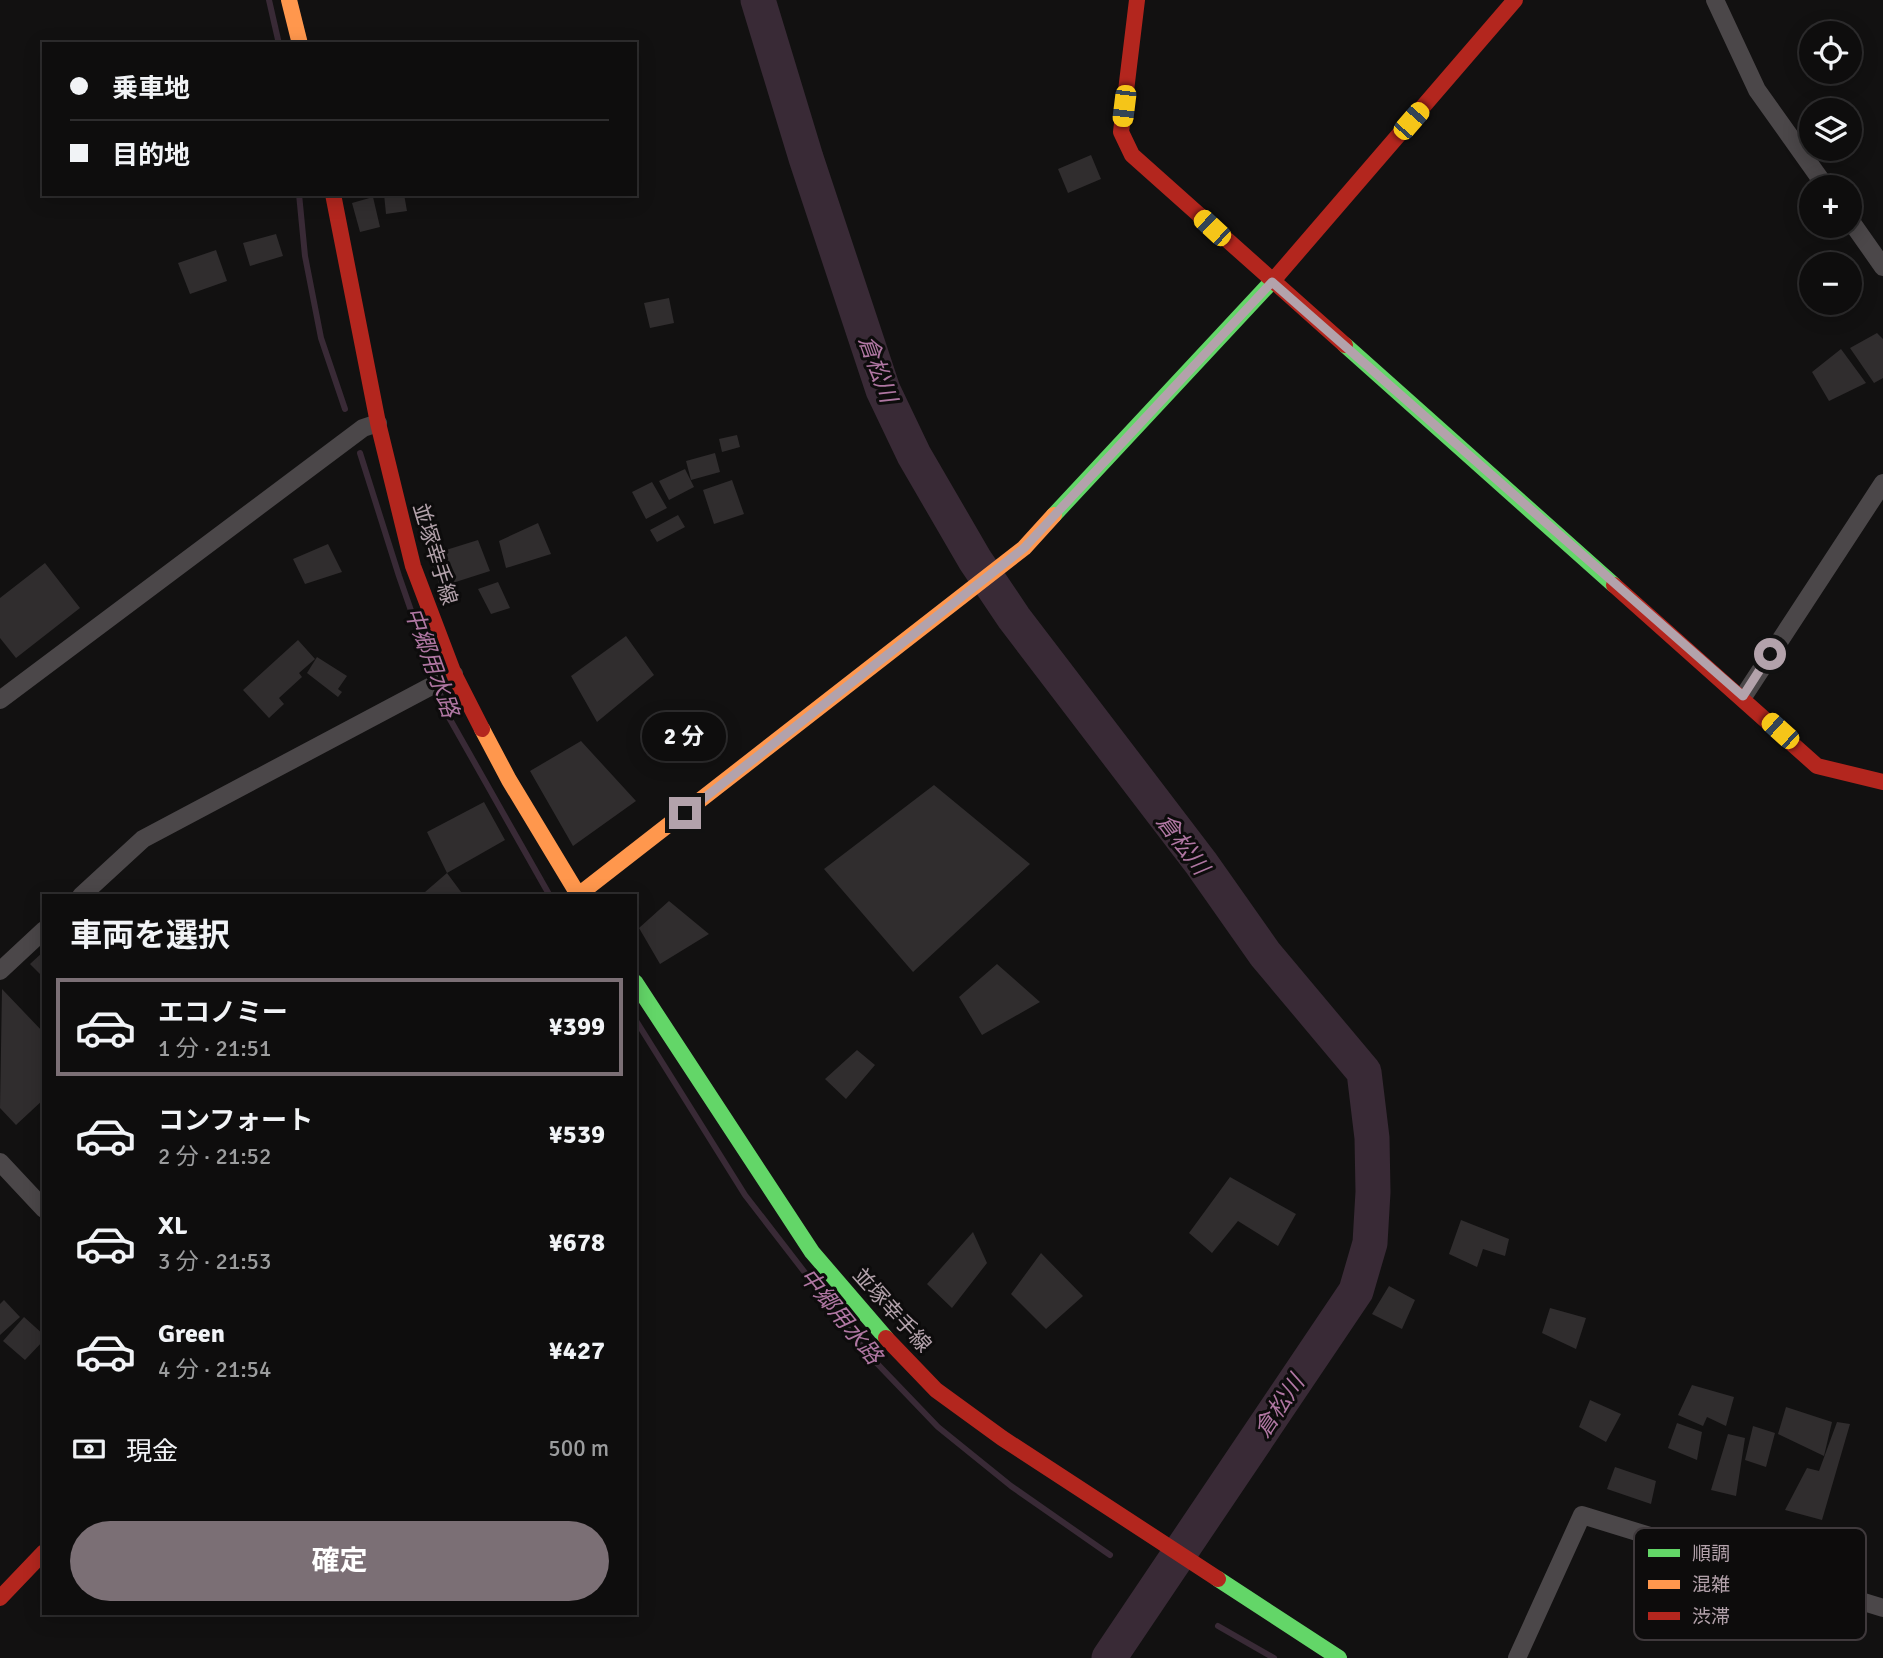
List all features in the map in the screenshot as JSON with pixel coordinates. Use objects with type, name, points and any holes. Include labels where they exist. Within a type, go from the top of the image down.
[{"type":"street","points":[[289,0],[300,42]]},
{"type":"street","points":[[1137,0],[1121,132],[1132,155],[1272,282],[1743,696],[1817,766],[1883,782]]},
{"type":"street","points":[[581,894],[969,594],[1024,548],[1272,282],[1515,0]]},
{"type":"street","points":[[1715,0],[1757,90],[1817,175]]},
{"type":"street","name":"並塚幸手線","points":[[333,196],[378,423],[412,566],[454,674],[509,780],[577,894]]},
{"type":"street","points":[[1862,237],[1883,267]]},
{"type":"street","points":[[0,700],[363,429],[378,423]]},
{"type":"street","points":[[1743,696],[1883,483]]},
{"type":"street","points":[[83,894],[143,839],[454,674]]},
{"type":"street","points":[[0,971],[42,932]]},
{"type":"street","name":"並塚幸手線","points":[[637,985],[812,1252],[882,1334],[936,1390],[1002,1438],[1339,1658]]},
{"type":"street","points":[[0,1162],[42,1207]]},
{"type":"street","points":[[1517,1658],[1582,1516],[1634,1532]]},
{"type":"street","points":[[0,1598],[42,1554]]},
{"type":"street","points":[[1866,1603],[1883,1608]]},
{"type":"building","points":[[1091,155],[1101,179],[1068,193],[1058,169]]},
{"type":"building","points":[[384,196],[404,196],[407,211],[386,214]]},
{"type":"building","points":[[373,197],[380,227],[360,232],[352,203]]},
{"type":"building","points":[[276,234],[283,256],[250,266],[243,243]]},
{"type":"building","points":[[216,250],[227,281],[190,294],[178,263]]},
{"type":"building","points":[[669,298],[674,323],[650,328],[644,303]]},
{"type":"building","points":[[1877,333],[1883,339],[1883,378],[1874,383],[1850,348]]},
{"type":"building","points":[[1841,349],[1866,383],[1829,401],[1812,372]]},
{"type":"building","points":[[737,435],[740,447],[722,452],[719,439]]},
{"type":"building","points":[[715,453],[720,472],[691,480],[686,461]]},
{"type":"building","points":[[685,469],[694,487],[669,500],[659,481]]},
{"type":"building","points":[[732,480],[744,514],[714,524],[703,490]]},
{"type":"building","points":[[652,482],[667,508],[646,519],[632,492]]},
{"type":"building","points":[[678,515],[685,527],[657,542],[650,530]]},
{"type":"building","points":[[538,523],[551,554],[506,568],[499,541]]},
{"type":"building","points":[[478,540],[490,571],[440,587],[430,555]]},
{"type":"building","points":[[328,544],[342,572],[305,584],[293,559]]},
{"type":"building","points":[[45,563],[80,608],[16,658],[0,638],[0,598]]},
{"type":"building","points":[[498,582],[510,608],[491,614],[478,589]]},
{"type":"building","points":[[626,636],[654,675],[597,722],[571,676]]},
{"type":"building","points":[[298,640],[315,659],[299,673],[302,677],[279,698],[284,704],[269,718],[243,690]]},
{"type":"building","points":[[317,657],[347,676],[338,689],[342,692],[338,697],[307,673]]},
{"type":"building","points":[[581,741],[636,801],[573,846],[530,771]]},
{"type":"building","points":[[934,785],[1030,864],[913,972],[824,869]]},
{"type":"building","points":[[484,802],[505,840],[447,873],[427,832]]},
{"type":"building","points":[[447,873],[463,894],[426,894],[425,892]]},
{"type":"building","points":[[669,901],[709,934],[660,964],[639,928]]},
{"type":"building","points":[[42,953],[42,976],[30,964]]},
{"type":"building","points":[[997,964],[1040,1002],[982,1035],[959,997]]},
{"type":"building","points":[[2,989],[42,1031],[42,1101],[16,1125],[0,1108]]},
{"type":"building","points":[[857,1050],[875,1065],[846,1099],[825,1079]]},
{"type":"building","points":[[1230,1177],[1296,1214],[1278,1246],[1238,1221],[1212,1253],[1189,1233]]},
{"type":"building","points":[[1461,1220],[1509,1239],[1505,1256],[1483,1249],[1477,1267],[1449,1254]]},
{"type":"building","points":[[973,1232],[987,1263],[952,1308],[927,1284]]},
{"type":"building","points":[[1041,1253],[1083,1296],[1046,1329],[1011,1294]]},
{"type":"building","points":[[1389,1286],[1415,1300],[1402,1329],[1372,1314]]},
{"type":"building","points":[[4,1300],[20,1317],[0,1335],[0,1304]]},
{"type":"building","points":[[1550,1308],[1586,1318],[1576,1349],[1542,1333]]},
{"type":"building","points":[[24,1317],[42,1333],[42,1342],[25,1360],[3,1341]]},
{"type":"building","points":[[1692,1385],[1734,1397],[1726,1426],[1707,1417],[1703,1426],[1678,1415]]},
{"type":"building","points":[[1590,1400],[1621,1414],[1606,1442],[1579,1427]]},
{"type":"building","points":[[1786,1407],[1832,1422],[1824,1456],[1778,1434]]},
{"type":"building","points":[[1837,1422],[1850,1424],[1822,1520],[1785,1510],[1807,1468],[1819,1471]]},
{"type":"building","points":[[1677,1423],[1702,1432],[1697,1460],[1668,1448]]},
{"type":"building","points":[[1753,1426],[1775,1433],[1766,1467],[1745,1460]]},
{"type":"building","points":[[1728,1434],[1745,1438],[1736,1496],[1711,1490]]},
{"type":"building","points":[[1615,1467],[1656,1481],[1651,1504],[1607,1489]]},
{"type":"waterway","name":"中郷用水路","points":[[269,0],[279,42]]},
{"type":"waterway","name":"倉松川","points":[[758,0],[806,158],[883,390],[914,455],[975,560],[1014,618],[1201,863],[1265,954],[1364,1072],[1372,1138],[1373,1192],[1370,1243],[1356,1291],[1109,1658]]},
{"type":"waterway","name":"中郷用水路","points":[[299,196],[305,256],[321,338],[345,409]]},
{"type":"waterway","name":"中郷用水路","points":[[360,453],[447,714],[549,894]]},
{"type":"waterway","name":"中郷用水路","points":[[637,1022],[745,1195],[867,1353],[938,1427],[1011,1486],[1110,1555]]},
{"type":"waterway","name":"中郷用水路","points":[[1218,1626],[1274,1658]]},
{"type":"traffic: fast","points":[[1054,515],[1277,276]]},
{"type":"traffic: fast","points":[[1345,345],[1614,585]]},
{"type":"traffic: fast","points":[[637,985],[812,1252],[886,1338]]},
{"type":"traffic: fast","points":[[1218,1579],[1339,1658]]},
{"type":"traffic: slow","points":[[289,0],[300,42]]},
{"type":"traffic: slow","points":[[580,894],[1024,548],[1054,515]]},
{"type":"traffic: slow","points":[[482,729],[509,780],[578,894]]},
{"type":"traffic: jam","points":[[1137,0],[1121,132],[1132,155],[1345,345]]},
{"type":"traffic: jam","points":[[1277,276],[1515,0]]},
{"type":"traffic: jam","points":[[333,196],[378,423],[413,566],[454,674],[482,729]]},
{"type":"traffic: jam","points":[[1614,585],[1817,766],[1883,782]]},
{"type":"traffic: jam","points":[[886,1338],[936,1390],[1002,1438],[1218,1579]]},
{"type":"traffic: jam","points":[[0,1598],[42,1554]]},
{"type":"route","points":[[685,813],[1024,548],[1272,282],[1743,696],[1770,654]]}]
